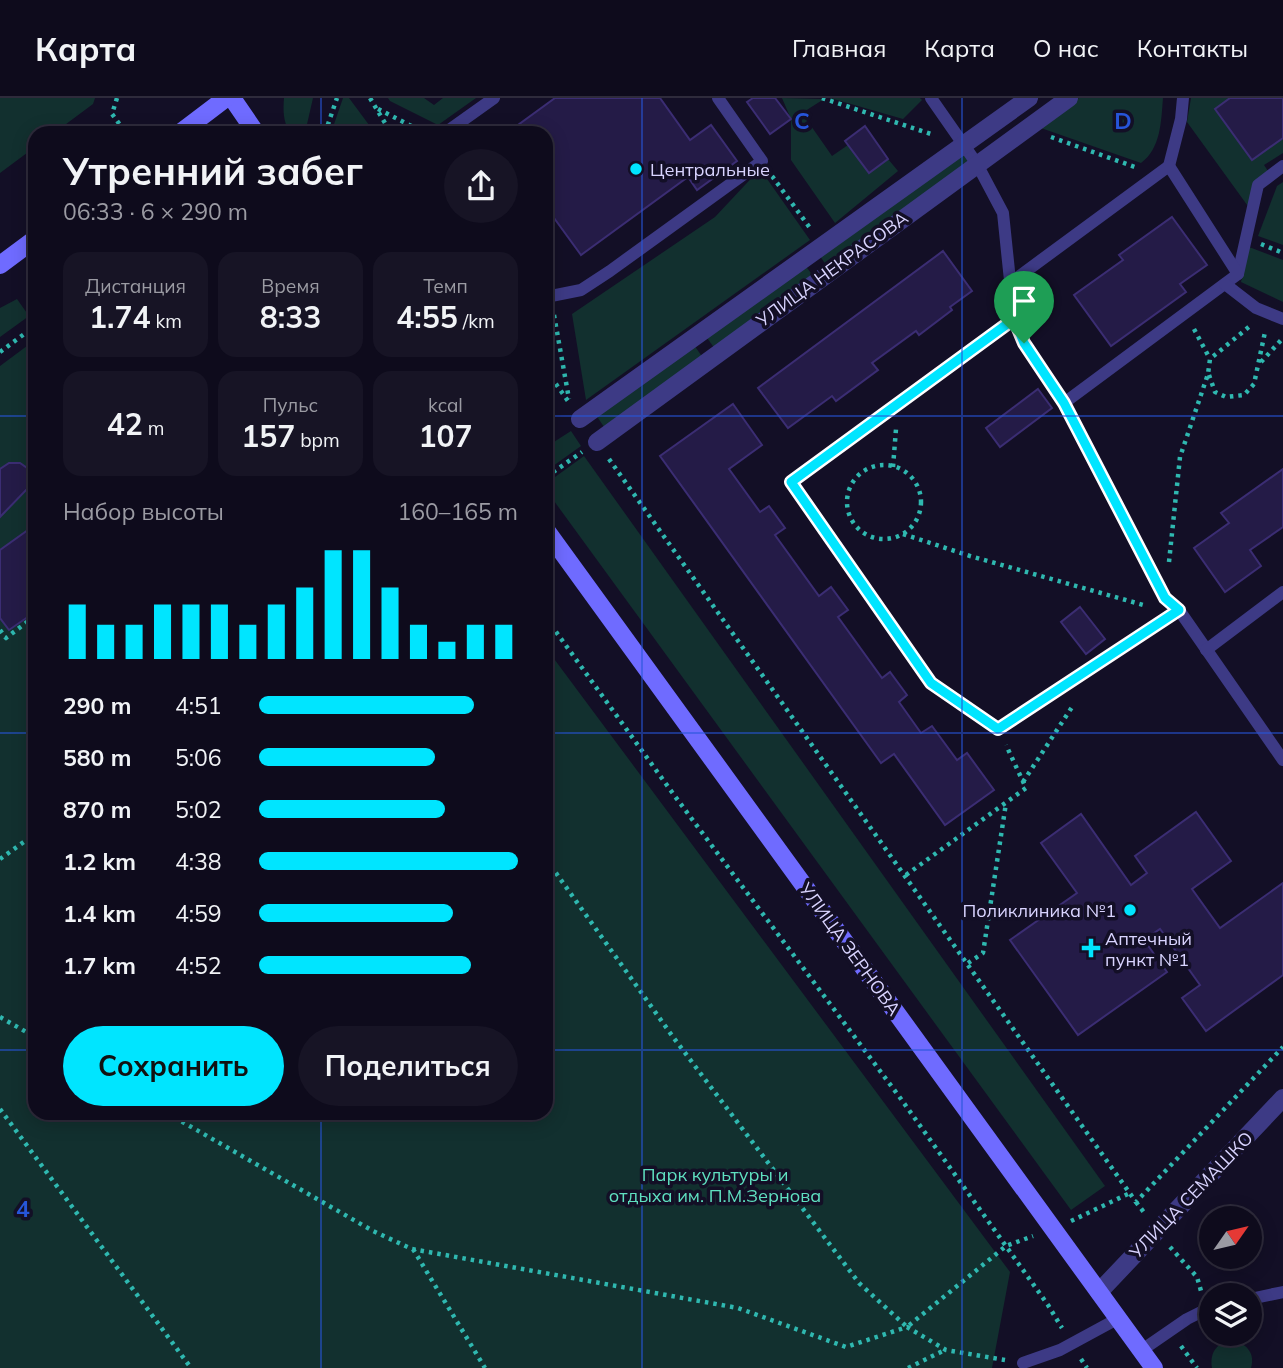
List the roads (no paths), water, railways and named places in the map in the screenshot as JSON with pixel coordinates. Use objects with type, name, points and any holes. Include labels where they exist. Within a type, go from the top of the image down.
[{"type":"main road","points":[[189,126],[226,98]]},
{"type":"main road","points":[[232,98],[251,126]]},
{"type":"main road","points":[[0,265],[28,245]]},
{"type":"main road","name":"УЛИЦА ЗЕРНОВА","points":[[553,540],[1154,1368]]},
{"type":"street","name":"УЛИЦА НЕКРАСОВА","points":[[580,419],[1029,98]]},
{"type":"street","name":"УЛИЦА НЕКРАСОВА","points":[[597,442],[1069,98]]},
{"type":"street","name":"УЛИЦА СЕМАШКО","points":[[1099,1292],[1283,1098]]},
{"type":"lane","points":[[456,126],[494,98]]},
{"type":"lane","points":[[931,98],[977,164],[1003,213],[1014,319],[1024,343],[1064,403],[1165,598],[1179,610],[1283,760]]},
{"type":"lane","points":[[1010,283],[1169,166],[1181,118],[1182,98]]},
{"type":"lane","points":[[553,296],[581,290],[600,278],[762,160],[723,100]]},
{"type":"lane","points":[[1169,166],[1238,274]]},
{"type":"lane","points":[[1064,403],[1238,274],[1258,185],[1283,166]]},
{"type":"lane","points":[[1225,284],[1262,311],[1283,319]]},
{"type":"lane","points":[[1014,319],[791,482],[931,683],[998,729],[1179,610]]},
{"type":"lane","points":[[1206,650],[1283,592]]},
{"type":"lane","points":[[1262,1296],[1283,1292]]},
{"type":"lane","points":[[1142,1350],[1199,1314]]},
{"type":"lane","points":[[1023,1363],[1060,1350],[1119,1318]]},
{"type":"place","name":"Центральные","points":[[636,169]]},
{"type":"place","name":"Поликлиника №1","points":[[1130,910]]},
{"type":"place","name":"Аптечный пункт №1","points":[[1091,948]]},
{"type":"park label","name":"Парк культуры и отдыха им. П.М.Зернова","points":[[715,1184]]}]
